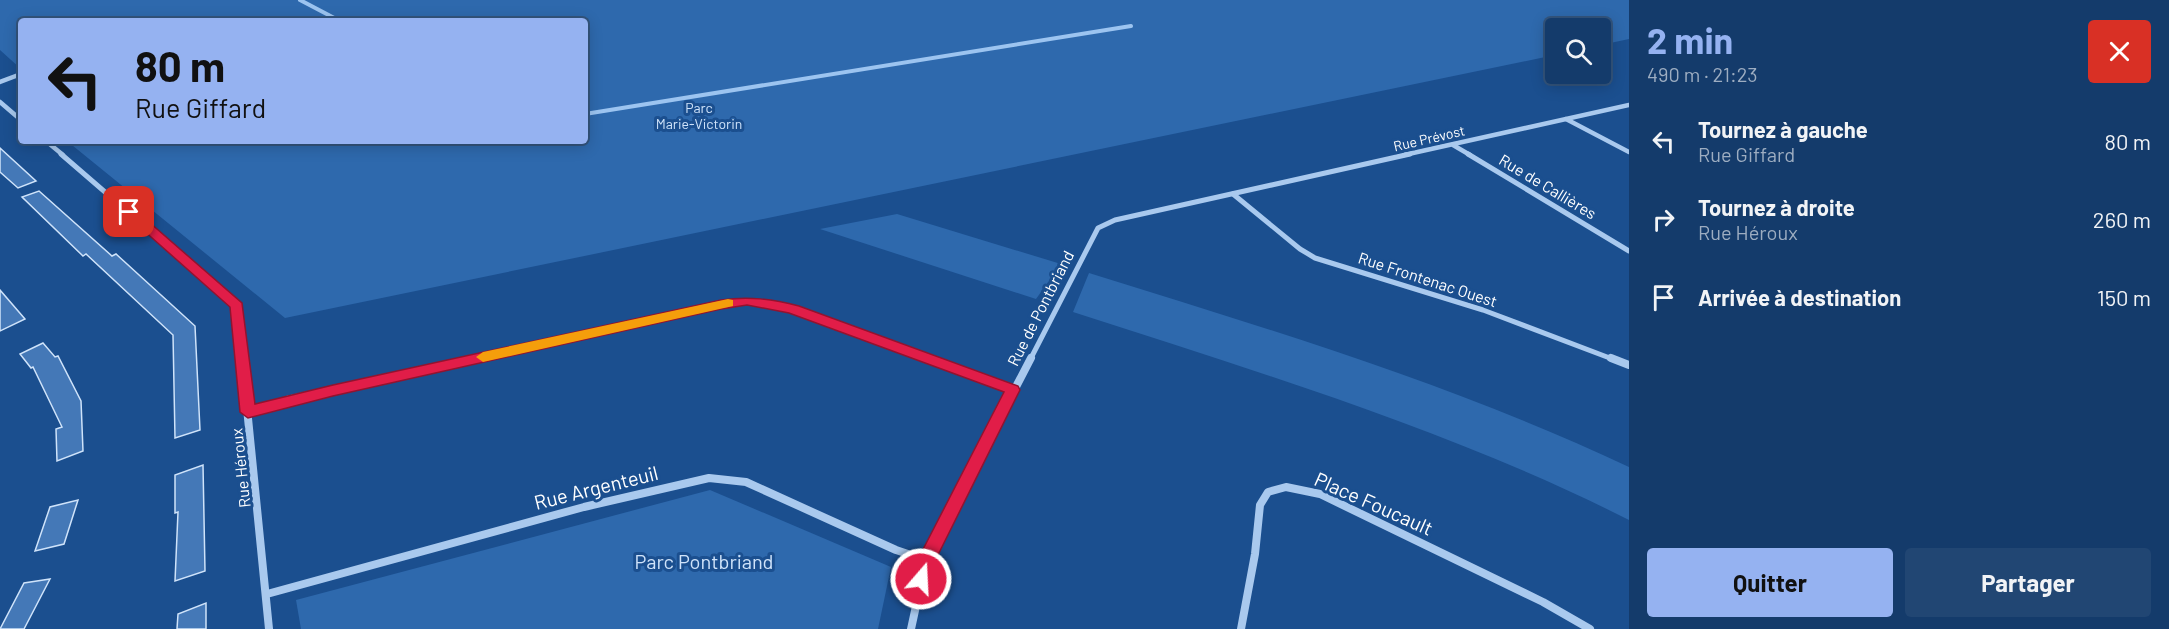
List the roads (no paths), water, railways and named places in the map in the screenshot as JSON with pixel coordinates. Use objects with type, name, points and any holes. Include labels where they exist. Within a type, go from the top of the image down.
[{"type":"street","points":[[0,82],[18,75]]},
{"type":"street","points":[[0,102],[18,117]]},
{"type":"street","name":"Rue Prévost","points":[[1233,194],[1629,105]]},
{"type":"street","points":[[1565,119],[1629,152]]},
{"type":"street","name":"Rue Héroux","points":[[50,144],[234,301],[240,316],[269,629]]},
{"type":"street","name":"Rue de Callières","points":[[1453,145],[1629,251]]},
{"type":"street","name":"Rue Frontenac Ouest","points":[[1233,194],[1300,249],[1315,258],[1483,310],[1629,365]]},
{"type":"street","name":"Rue de Pontbriand","points":[[911,629],[926,561],[1098,228],[1115,220],[1233,194]]},
{"type":"street","points":[[248,412],[344,388],[721,304],[747,301],[773,304],[794,310],[1013,390]]},
{"type":"street","name":"Rue Argenteuil","points":[[267,594],[584,507],[709,478],[746,482],[896,550],[926,561]]},
{"type":"street","name":"Place Foucault","points":[[1241,629],[1255,554],[1260,505],[1268,492],[1286,487],[1320,494],[1410,536],[1544,602],[1590,629]]},
{"type":"waterway","points":[[300,0],[334,18]]},
{"type":"waterway","points":[[588,114],[1131,26]]},
{"type":"park label","name":"Parc Marie-Victorin","points":[[699,116]]},
{"type":"park label","name":"Parc Pontbriand","points":[[704,561]]}]
